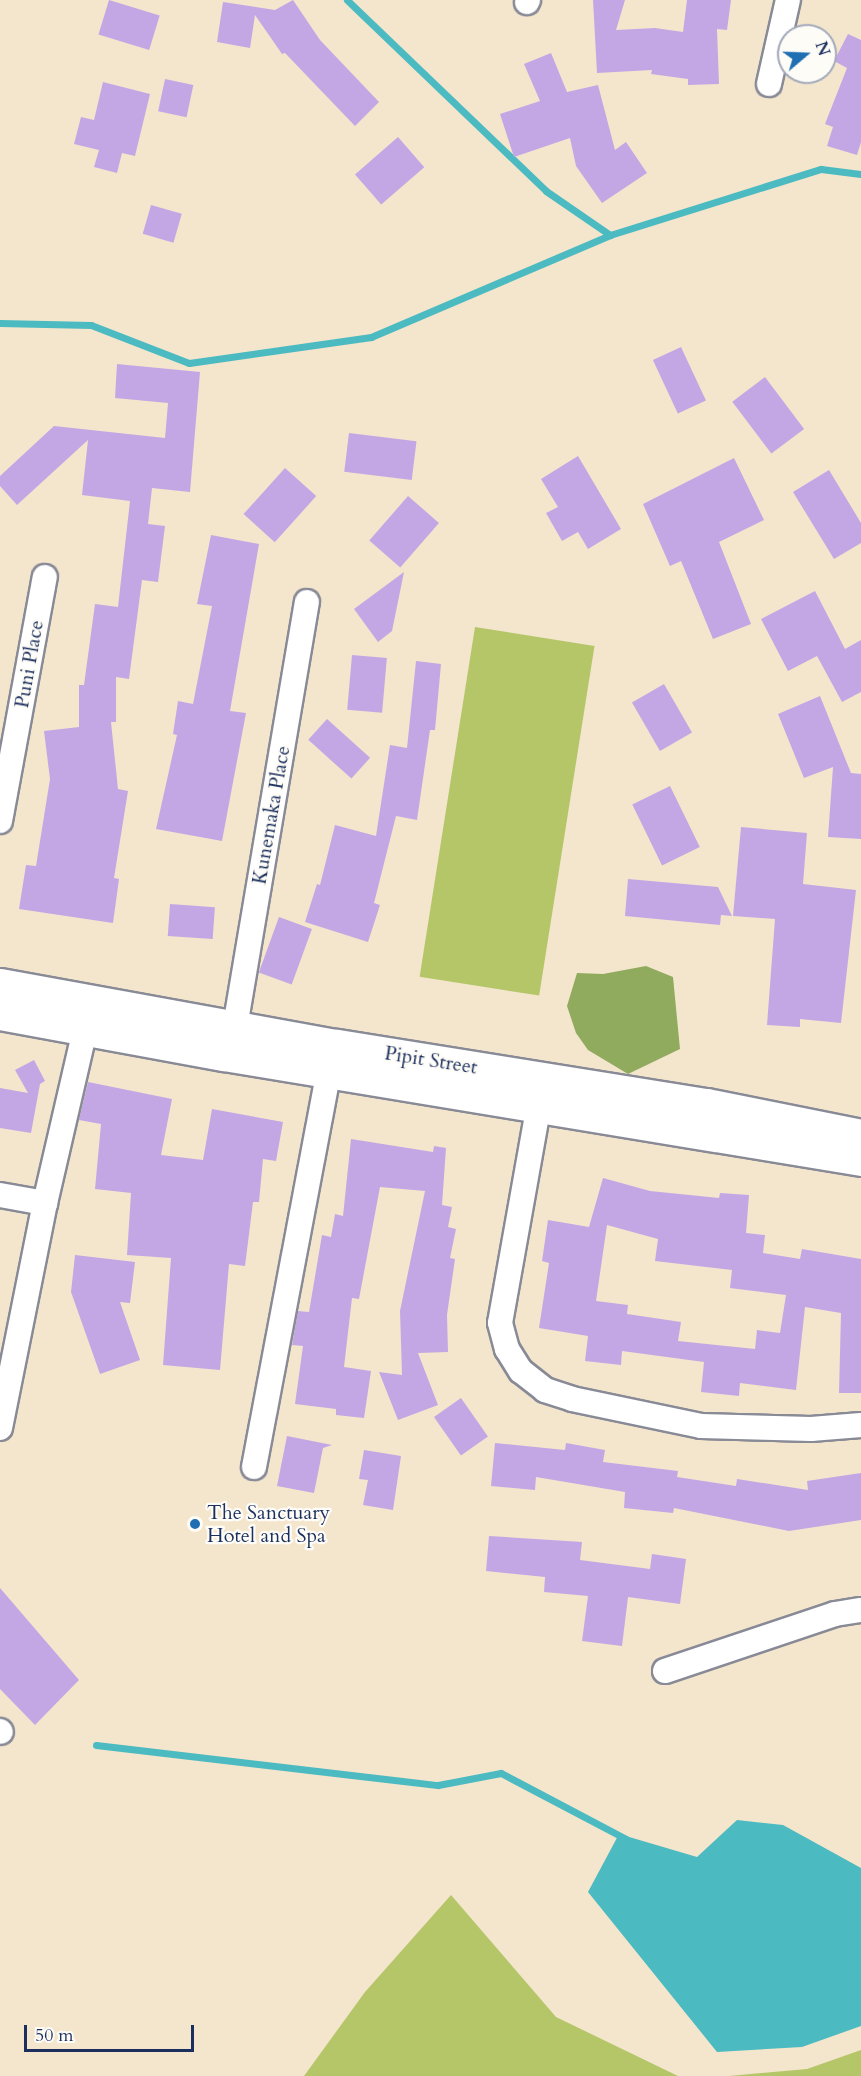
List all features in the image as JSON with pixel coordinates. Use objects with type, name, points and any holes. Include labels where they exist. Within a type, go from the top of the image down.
[{"type":"main road","name":"Pipit Street","points":[[0,985],[235,1027],[706,1105],[859,1142]]},
{"type":"main road","name":"Pipit Street","points":[[0,1013],[85,1030],[539,1104],[859,1142]]},
{"type":"street","points":[[769,84],[788,0]]},
{"type":"street","name":"Puni Place","points":[[0,821],[45,577]]},
{"type":"street","name":"Kunemaka Place","points":[[235,1027],[307,603]]},
{"type":"street","points":[[0,1428],[45,1203],[85,1030]]},
{"type":"street","points":[[254,1467],[329,1070]]},
{"type":"street","points":[[539,1104],[500,1323],[507,1349],[521,1371],[545,1390],[572,1399],[701,1426],[811,1429],[861,1425]]},
{"type":"street","points":[[0,1195],[45,1203]]},
{"type":"street","points":[[665,1671],[835,1614],[861,1610]]},
{"type":"green space","points":[[475,627],[595,646],[539,996],[420,977]]},
{"type":"green space","points":[[646,966],[673,977],[680,1049],[628,1074],[588,1050],[576,1033],[567,1006],[577,973],[603,974]]},
{"type":"green space","points":[[451,1895],[556,2017],[678,2076],[304,2076],[365,1992]]},
{"type":"green space","points":[[861,2050],[861,2076],[729,2076],[807,2069]]},
{"type":"water","points":[[737,1820],[783,1825],[861,1868],[861,2026],[802,2047],[717,2052],[588,1892],[619,1834],[697,1857]]},
{"type":"building","points":[[109,0],[160,15],[149,50],[98,34]]},
{"type":"building","points":[[293,0],[320,40],[379,102],[355,126],[285,53],[282,54],[255,15],[250,48],[217,42],[223,2],[275,10]]},
{"type":"building","points":[[593,0],[625,0],[616,30],[655,28],[683,32],[687,0],[731,0],[727,30],[717,29],[719,84],[688,85],[688,79],[651,74],[652,70],[597,73]]},
{"type":"building","points":[[848,34],[861,40],[861,142],[857,155],[827,146],[833,127],[825,124],[847,68],[837,63],[837,55]]},
{"type":"building","points":[[551,53],[567,92],[598,85],[615,150],[626,142],[647,173],[602,203],[576,166],[570,138],[514,157],[500,114],[540,101],[524,64]]},
{"type":"building","points":[[165,79],[193,85],[187,117],[158,111]]},
{"type":"building","points":[[103,82],[150,94],[135,156],[122,153],[117,173],[94,167],[99,150],[74,144],[81,117],[94,120]]},
{"type":"building","points":[[398,137],[424,167],[381,205],[355,174]]},
{"type":"building","points":[[151,205],[182,214],[173,243],[143,234]]},
{"type":"building","points":[[681,347],[706,400],[678,414],[653,360]]},
{"type":"building","points":[[117,364],[200,372],[190,492],[152,488],[148,524],[165,526],[158,582],[142,580],[129,679],[116,677],[116,722],[111,722],[118,789],[128,791],[114,878],[119,879],[113,923],[19,909],[26,865],[36,866],[50,779],[44,731],[79,727],[79,685],[84,685],[95,604],[118,607],[130,501],[82,495],[88,440],[17,505],[0,486],[0,476],[54,426],[165,438],[168,403],[115,398]]},
{"type":"building","points":[[765,377],[804,429],[771,454],[732,402]]},
{"type":"building","points":[[349,433],[416,441],[412,480],[344,472]]},
{"type":"building","points":[[578,456],[621,529],[588,549],[578,532],[562,541],[546,513],[558,507],[541,479]]},
{"type":"building","points":[[734,458],[764,520],[719,542],[751,624],[713,639],[681,561],[670,566],[643,504]]},
{"type":"building","points":[[285,468],[316,496],[275,542],[244,514]]},
{"type":"building","points":[[829,470],[861,523],[861,543],[834,559],[793,492]]},
{"type":"building","points":[[408,496],[439,523],[400,567],[369,541]]},
{"type":"building","points":[[211,535],[259,544],[230,711],[246,713],[222,841],[156,829],[177,735],[173,734],[178,701],[193,704],[212,606],[197,604]]},
{"type":"building","points":[[404,572],[392,631],[378,642],[354,609]]},
{"type":"building","points":[[815,591],[845,649],[861,640],[861,692],[842,702],[817,656],[788,671],[761,619]]},
{"type":"building","points":[[352,655],[387,658],[382,713],[347,710]]},
{"type":"building","points":[[416,661],[441,664],[435,730],[430,730],[417,820],[396,816],[374,903],[380,905],[368,942],[305,922],[317,884],[320,885],[335,825],[376,836],[390,745],[407,748]]},
{"type":"building","points":[[664,684],[692,732],[660,751],[632,702]]},
{"type":"building","points":[[820,696],[851,773],[861,774],[861,839],[828,837],[833,767],[804,778],[778,714]]},
{"type":"building","points":[[327,719],[370,758],[351,779],[308,740]]},
{"type":"building","points":[[670,786],[700,847],[662,866],[632,804]]},
{"type":"building","points":[[741,827],[807,833],[803,884],[856,890],[841,1023],[800,1019],[800,1027],[767,1025],[775,919],[733,916]]},
{"type":"building","points":[[628,879],[718,887],[732,916],[721,915],[720,925],[625,916]]},
{"type":"building","points":[[170,904],[215,907],[213,939],[168,936]]},
{"type":"building","points":[[279,917],[312,929],[292,984],[259,972]]},
{"type":"building","points":[[34,1060],[45,1081],[40,1084],[31,1133],[0,1128],[0,1088],[28,1093],[15,1070]]},
{"type":"building","points":[[88,1082],[172,1099],[161,1155],[203,1160],[212,1109],[283,1122],[276,1161],[263,1159],[259,1202],[253,1202],[245,1266],[229,1264],[220,1370],[163,1365],[171,1258],[127,1255],[131,1193],[95,1189],[101,1124],[79,1120]]},
{"type":"building","points":[[351,1139],[433,1152],[434,1146],[446,1148],[442,1205],[452,1207],[448,1227],[456,1229],[450,1258],[455,1259],[447,1315],[448,1352],[418,1353],[438,1405],[398,1420],[379,1372],[402,1375],[400,1311],[425,1191],[380,1187],[359,1299],[352,1298],[344,1367],[371,1371],[364,1418],[336,1415],[336,1409],[295,1404],[303,1346],[292,1345],[298,1311],[309,1312],[322,1235],[331,1237],[335,1214],[343,1216]]},
{"type":"building","points":[[603,1178],[650,1191],[719,1198],[720,1193],[749,1195],[746,1233],[765,1235],[763,1253],[800,1259],[802,1249],[861,1259],[861,1393],[839,1393],[841,1313],[805,1307],[796,1390],[740,1383],[739,1396],[701,1392],[704,1362],[622,1351],[621,1365],[585,1361],[588,1336],[539,1328],[549,1263],[542,1261],[548,1220],[589,1227]],"holes":[[[607,1225],[658,1239],[655,1261],[732,1270],[730,1288],[786,1295],[780,1333],[757,1330],[755,1349],[678,1341],[681,1322],[627,1314],[628,1305],[596,1301]]]},
{"type":"building","points":[[75,1255],[135,1262],[130,1303],[120,1302],[140,1360],[100,1374],[71,1292]]},
{"type":"building","points":[[461,1398],[488,1437],[461,1455],[434,1417]]},
{"type":"building","points":[[287,1436],[332,1445],[323,1448],[314,1493],[277,1486]]},
{"type":"building","points":[[495,1443],[565,1450],[566,1443],[605,1450],[603,1462],[678,1471],[677,1477],[736,1486],[737,1479],[808,1490],[807,1481],[861,1473],[861,1520],[789,1531],[674,1508],[673,1513],[624,1508],[625,1492],[536,1477],[535,1490],[491,1486]]},
{"type":"building","points":[[364,1450],[401,1456],[393,1510],[363,1505],[368,1480],[359,1479]]},
{"type":"building","points":[[489,1536],[582,1542],[580,1560],[650,1569],[652,1554],[686,1559],[680,1604],[628,1597],[622,1646],[582,1641],[588,1596],[544,1592],[545,1577],[486,1571]]},
{"type":"building","points":[[0,1588],[79,1680],[35,1725],[0,1689]]},
{"type":"waterway","points":[[347,0],[546,191],[610,235]]},
{"type":"waterway","points":[[0,323],[91,325],[189,363],[371,337],[610,235],[821,169],[861,174]]},
{"type":"waterway","points":[[96,1745],[438,1785],[501,1773],[626,1839]]},
{"type":"place","name":"The Sanctuary Hotel and Spa","points":[[195,1524]]}]
